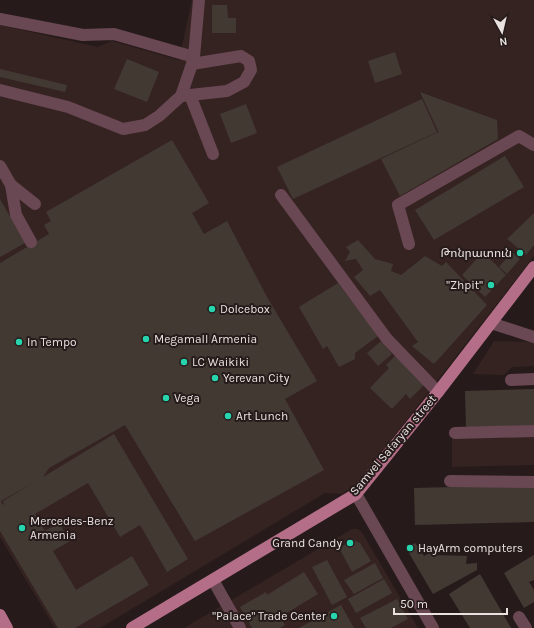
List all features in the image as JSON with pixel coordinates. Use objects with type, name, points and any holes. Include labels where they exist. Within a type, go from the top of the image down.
[{"type":"main road","name":"Samvel Safaryan street","points":[[132,628],[356,494],[438,392],[534,267]]},
{"type":"main road","points":[[0,615],[7,628]]},
{"type":"street","points":[[199,0],[193,60],[185,96],[213,154]]},
{"type":"street","points":[[0,19],[83,35],[114,34],[193,60],[241,56],[249,61],[252,70],[244,82],[227,91],[185,96],[145,125],[123,129],[68,108],[0,90]]},
{"type":"street","points":[[409,244],[398,205],[519,136],[534,145]]},
{"type":"street","points":[[0,166],[11,185],[16,215],[31,242]]},
{"type":"street","points":[[11,185],[35,204]]},
{"type":"street","points":[[281,194],[387,339],[438,392]]},
{"type":"street","points":[[491,323],[534,337]]},
{"type":"street","points":[[511,380],[534,379]]},
{"type":"street","points":[[455,433],[534,431]]},
{"type":"street","points":[[450,481],[534,482]]},
{"type":"street","points":[[356,494],[433,628]]},
{"type":"street","points":[[213,580],[240,628]]},
{"type":"shaded area","points":[[192,0],[534,0],[534,256],[357,484],[342,494],[325,493],[100,628],[55,628],[0,537],[0,25],[97,47],[112,41],[179,60]]},
{"type":"shaded area","points":[[494,341],[534,342],[534,366],[512,367],[504,375],[473,374]]},
{"type":"shaded area","points":[[534,436],[534,465],[452,467],[452,438]]},
{"type":"shaded area","points":[[352,529],[358,529],[363,534],[418,628],[184,628]]},
{"type":"building","points":[[212,5],[227,5],[228,18],[236,18],[236,33],[212,33]]},
{"type":"building","points":[[395,52],[402,74],[375,83],[368,61]]},
{"type":"building","points":[[127,59],[159,72],[147,102],[114,89]]},
{"type":"building","points":[[0,69],[67,85],[65,92],[0,77]]},
{"type":"building","points":[[420,92],[497,120],[498,139],[400,196],[381,159],[438,132],[439,133]]},
{"type":"building","points":[[422,99],[437,132],[293,199],[277,167]]},
{"type":"building","points":[[246,104],[257,133],[231,143],[220,114]]},
{"type":"building","name":"Megamall Armenia","points":[[172,140],[209,203],[192,213],[204,234],[227,221],[267,297],[317,381],[285,399],[324,470],[195,541],[125,425],[49,468],[43,477],[114,434],[188,559],[167,572],[140,525],[120,537],[88,483],[35,514],[45,531],[59,523],[70,541],[53,551],[76,590],[132,556],[149,585],[75,628],[58,628],[0,531],[0,263],[49,234],[44,225],[51,221],[46,212]],"holes":[[[34,482],[3,501],[3,505],[1,501]]]},
{"type":"building","points":[[505,156],[524,187],[434,240],[415,210]]},
{"type":"building","points":[[0,199],[25,243],[0,257]]},
{"type":"building","points":[[534,213],[534,245],[526,255],[507,239]]},
{"type":"building","points":[[358,240],[375,259],[393,264],[391,271],[401,275],[425,256],[442,266],[446,262],[487,305],[434,364],[412,346],[418,342],[380,290],[370,296],[354,277],[363,270],[356,259],[345,261],[350,252],[346,247]]},
{"type":"building","points":[[483,252],[506,275],[485,297],[462,275]]},
{"type":"building","points":[[512,252],[520,259],[507,274],[499,267]]},
{"type":"building","points":[[338,283],[378,336],[355,353],[355,359],[339,367],[327,346],[323,349],[299,307]]},
{"type":"building","points":[[381,341],[392,354],[378,366],[367,353]]},
{"type":"building","points":[[396,355],[426,383],[410,399],[406,394],[392,409],[370,388],[389,368],[386,365]]},
{"type":"building","points":[[534,389],[534,426],[466,428],[465,391]]},
{"type":"building","points":[[534,485],[534,522],[415,525],[414,488]]},
{"type":"building","points":[[353,540],[360,543],[371,561],[352,572],[339,548]]},
{"type":"building","points":[[415,543],[424,556],[433,551],[435,555],[467,556],[466,564],[477,563],[477,570],[433,594],[406,548]]},
{"type":"building","points":[[534,555],[534,580],[529,582],[534,590],[534,602],[524,608],[504,573]]},
{"type":"building","points":[[327,560],[347,597],[332,605],[312,567]]},
{"type":"building","points":[[375,563],[383,578],[354,594],[344,580]]},
{"type":"building","points":[[304,572],[318,594],[280,617],[285,625],[280,628],[252,628],[240,607],[266,592],[267,595]]},
{"type":"building","points":[[480,574],[511,628],[470,628],[449,594]]},
{"type":"building","points":[[384,579],[392,593],[356,613],[348,599]]},
{"type":"building","points":[[397,599],[408,619],[391,628],[366,628],[360,618]]},
{"type":"building","name":"\"Palace\" Trade Center","points":[[341,605],[354,628],[299,628]]},
{"type":"place","name":"Թոնրատուն","points":[[520,253]]},
{"type":"place","name":"\"Zhpit\"","points":[[491,285]]},
{"type":"place","name":"Dolcebox","points":[[212,309]]},
{"type":"place","name":"Megamall Armenia","points":[[146,339]]},
{"type":"place","name":"In Tempo","points":[[19,342]]},
{"type":"place","name":"LC Waikiki","points":[[184,362]]},
{"type":"place","name":"Yerevan City","points":[[215,378]]},
{"type":"place","name":"Vega","points":[[166,398]]},
{"type":"place","name":"Art Lunch","points":[[228,416]]},
{"type":"place","name":"Mercedes-Benz Armenia","points":[[22,528]]},
{"type":"place","name":"Grand Candy","points":[[350,543]]},
{"type":"place","name":"HayArm computers","points":[[410,548]]},
{"type":"place","name":"\"Palace\" Trade Center","points":[[334,616]]}]
